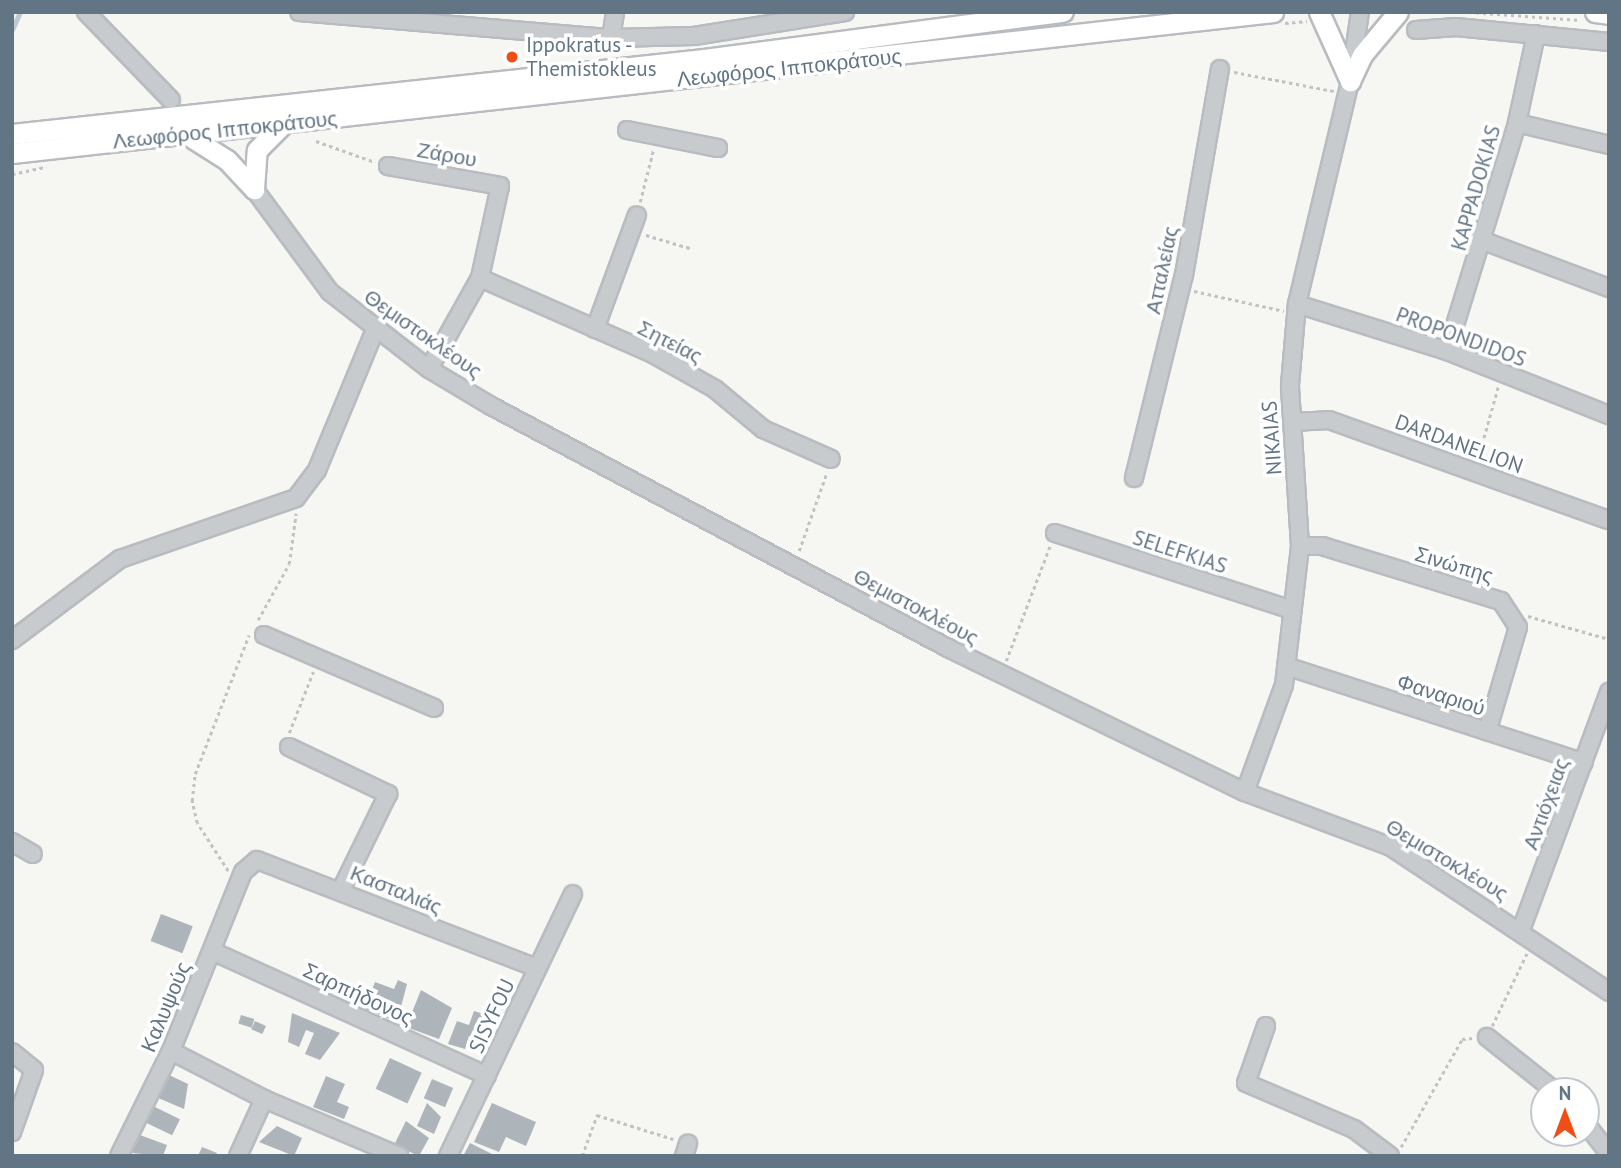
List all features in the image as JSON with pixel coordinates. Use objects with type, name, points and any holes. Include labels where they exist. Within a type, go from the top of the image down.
[{"type":"main road","name":"Λεωφόρος Ιπποκράτους","points":[[12,134],[705,59],[1063,12]]},
{"type":"main road","name":"Λεωφόρος Ιπποκράτους","points":[[12,153],[1273,12]]},
{"type":"main road","points":[[1319,12],[1349,87]]},
{"type":"main road","points":[[1349,87],[1369,46],[1398,12]]},
{"type":"main road","points":[[1590,17],[1609,14]]},
{"type":"main road","points":[[254,189],[257,150],[283,124]]},
{"type":"main road","points":[[185,133],[228,160],[254,189]]},
{"type":"street","points":[[86,12],[171,100]]},
{"type":"street","points":[[299,12],[611,38],[845,12]]},
{"type":"street","points":[[611,38],[615,12]]},
{"type":"street","name":"NIKAIAS","points":[[1245,792],[1286,666],[1300,546],[1293,422],[1297,309],[1349,87],[1360,12]]},
{"type":"street","points":[[1416,30],[1536,34],[1609,42]]},
{"type":"street","name":"KAPPADOKIAS","points":[[1447,351],[1484,241],[1517,123],[1536,34]]},
{"type":"street","name":"Ατταλείας","points":[[1134,478],[1181,288],[1220,69]]},
{"type":"street","points":[[1517,123],[1609,145]]},
{"type":"street","points":[[627,130],[718,148]]},
{"type":"street","name":"Ζάρου","points":[[388,166],[500,186],[480,278]]},
{"type":"street","name":"Θεμιστοκλέους","points":[[254,189],[330,292],[375,330],[429,369],[1001,674],[1245,792],[1391,847],[1606,983]]},
{"type":"street","points":[[595,329],[634,223]]},
{"type":"street","points":[[1484,241],[1609,288]]},
{"type":"street","points":[[429,369],[480,278]]},
{"type":"street","name":"Σητείας","points":[[480,278],[595,329],[715,390],[764,429],[831,458]]},
{"type":"street","name":"PROPONDIDOS","points":[[1297,309],[1447,351],[1609,415]]},
{"type":"street","points":[[12,640],[120,559],[296,498],[317,470],[375,330]]},
{"type":"street","name":"DARDANELION","points":[[1293,422],[1329,420],[1609,520]]},
{"type":"street","name":"SELEFKIAS","points":[[1055,533],[1292,610]]},
{"type":"street","name":"Σινώπης","points":[[1300,546],[1322,546],[1501,601],[1510,615]]},
{"type":"street","points":[[1487,732],[1518,627],[1510,615]]},
{"type":"street","points":[[264,635],[435,708]]},
{"type":"street","name":"Φαναριού","points":[[1286,666],[1584,763]]},
{"type":"street","name":"Αντιόχειας","points":[[1527,934],[1609,692]]},
{"type":"street","points":[[289,747],[388,794],[341,890]]},
{"type":"street","points":[[12,842],[33,854]]},
{"type":"street","name":"Κασταλιάς","points":[[240,879],[264,860],[537,968]]},
{"type":"street","name":"Καλυψούς","points":[[120,1156],[171,1051],[240,879]]},
{"type":"street","name":"SISYFOU","points":[[448,1156],[573,894]]},
{"type":"street","name":"Σαρπήδονος","points":[[212,951],[487,1076]]},
{"type":"street","points":[[1266,1026],[1246,1083],[1354,1129],[1390,1156]]},
{"type":"street","points":[[1487,1037],[1537,1077]]},
{"type":"street","points":[[171,1051],[264,1100],[399,1156]]},
{"type":"street","points":[[12,1052],[34,1070],[12,1132]]},
{"type":"street","points":[[238,1156],[264,1100]]},
{"type":"path","points":[[1468,12],[1590,17]]},
{"type":"path","points":[[1220,69],[1349,87]]},
{"type":"path","points":[[657,135],[634,223],[693,249]]},
{"type":"path","points":[[316,141],[388,166]]},
{"type":"path","points":[[1181,288],[1297,309]]},
{"type":"path","points":[[1475,472],[1502,373]]},
{"type":"path","points":[[794,566],[831,458]]},
{"type":"path","points":[[240,879],[197,824],[195,774],[243,645],[289,564],[296,498]]},
{"type":"path","points":[[1001,674],[1055,533]]},
{"type":"path","points":[[1510,615],[1609,639]]},
{"type":"path","points":[[289,747],[289,723],[319,660]]},
{"type":"path","points":[[1395,1156],[1462,1039],[1487,1037],[1527,934]]},
{"type":"path","points":[[582,1156],[597,1115],[686,1150]]},
{"type":"building","points":[[161,914],[193,926],[182,953],[151,941]]},
{"type":"building","points":[[398,980],[407,984],[397,1022],[365,1009],[375,982],[394,989]]},
{"type":"building","points":[[421,990],[452,1008],[439,1039],[406,1027]]},
{"type":"building","points":[[474,1011],[487,1015],[478,1039],[469,1036],[465,1049],[448,1044],[457,1021],[469,1025]]},
{"type":"building","points":[[292,1013],[340,1033],[320,1060],[305,1054],[314,1033],[306,1030],[299,1047],[288,1042]]},
{"type":"building","points":[[241,1015],[254,1019],[252,1028],[238,1024]]},
{"type":"building","points":[[255,1021],[266,1026],[262,1034],[251,1029]]},
{"type":"building","points":[[390,1058],[422,1073],[407,1104],[376,1089]]},
{"type":"building","points":[[167,1074],[188,1084],[184,1109],[156,1097]]},
{"type":"building","points":[[326,1076],[345,1084],[337,1102],[349,1107],[344,1119],[313,1107]]},
{"type":"building","points":[[432,1079],[453,1088],[445,1107],[424,1098]]},
{"type":"building","points":[[427,1103],[441,1117],[434,1134],[417,1126]]},
{"type":"building","points":[[492,1103],[536,1122],[526,1146],[506,1137],[499,1152],[474,1142]]},
{"type":"building","points":[[153,1106],[180,1119],[172,1135],[145,1122]]},
{"type":"building","points":[[406,1121],[429,1138],[419,1156],[394,1145]]},
{"type":"building","points":[[277,1126],[302,1138],[294,1156],[259,1142]]},
{"type":"building","points":[[140,1135],[167,1145],[163,1156],[132,1153]]},
{"type":"building","points":[[470,1143],[496,1156],[463,1156]]},
{"type":"building","points":[[202,1147],[217,1153],[216,1156],[198,1156]]},
{"type":"waterway","points":[[12,30],[20,12]]},
{"type":"place","name":"Ippokratus - Themistokleus","points":[[512,57]]}]
